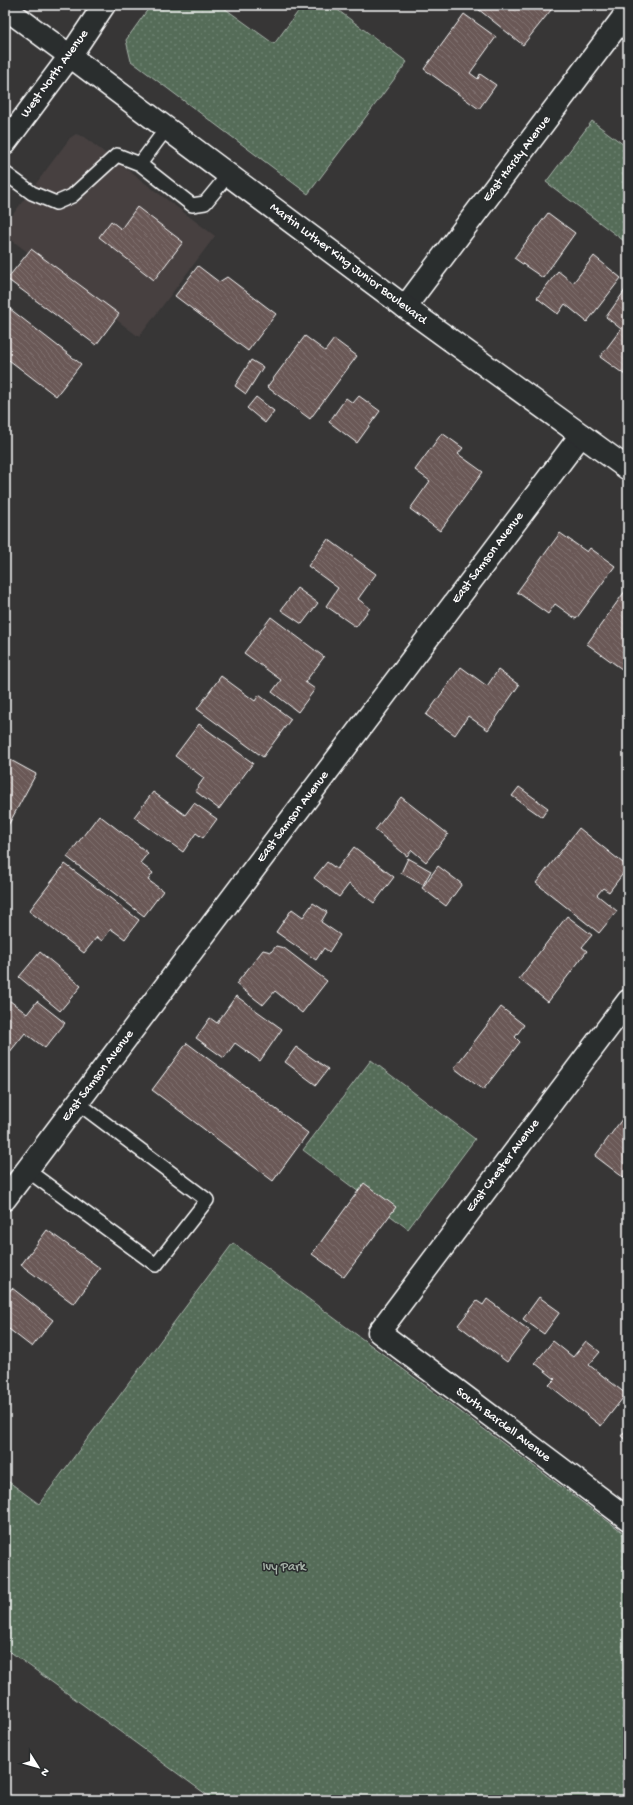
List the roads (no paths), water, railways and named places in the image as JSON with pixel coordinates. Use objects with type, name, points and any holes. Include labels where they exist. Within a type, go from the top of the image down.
[{"type":"street","name":"West North Avenue","points":[[5,143],[70,56],[104,5]]},
{"type":"street","name":"Martin Luther King Junior Boulevard","points":[[5,8],[405,307],[628,469]]},
{"type":"street","name":"East Hardy Avenue","points":[[405,307],[628,11]]},
{"type":"street","name":"East Samson Avenue","points":[[5,1199],[581,435]]},
{"type":"street","name":"East Chester Avenue","points":[[379,1332],[628,1001]]},
{"type":"street","name":"South Bardell Avenue","points":[[379,1332],[628,1519]]},
{"type":"lane","points":[[140,164],[166,129]]},
{"type":"lane","points":[[5,173],[32,193],[56,203],[72,196],[117,155],[140,164],[192,205],[205,203],[228,174]]},
{"type":"lane","points":[[27,1170],[156,1265],[202,1206],[206,1200],[78,1103]]},
{"type":"park label","name":"Ivy Park","points":[[284,1567]]}]
